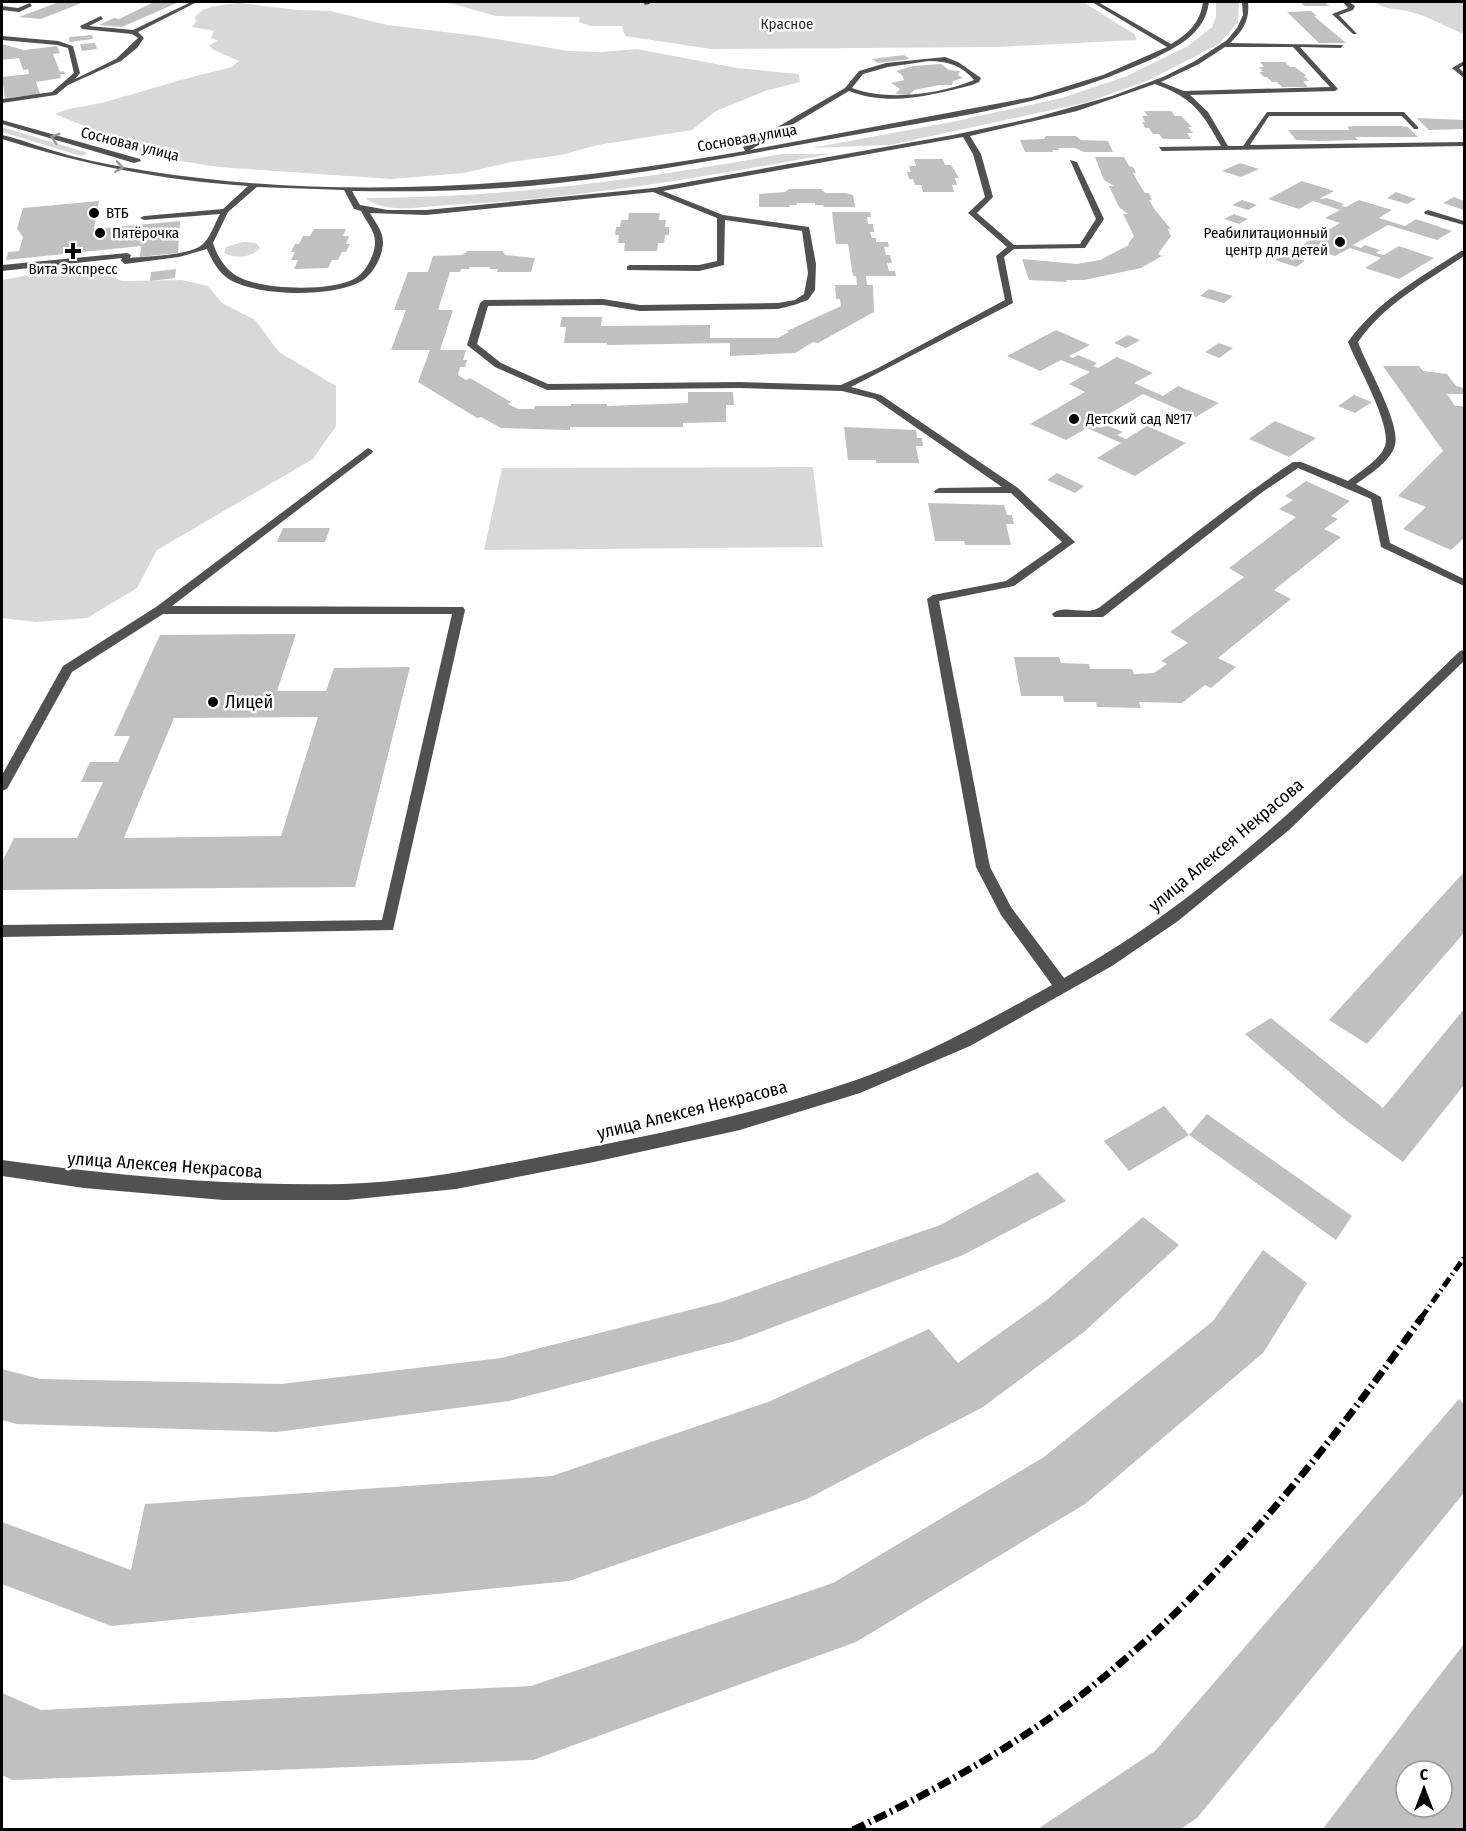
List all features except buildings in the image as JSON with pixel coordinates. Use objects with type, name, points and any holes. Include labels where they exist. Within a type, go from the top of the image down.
[{"type":"street","points":[[126,6],[134,2]]},
{"type":"street","points":[[101,18],[82,27],[134,32],[194,2]]},
{"type":"street","points":[[1095,2],[1170,46]]},
{"type":"street","name":"Сосновая улица","points":[[2,137],[74,159],[106,165],[183,177],[255,184],[413,189],[537,182],[625,172],[738,154],[935,118],[1048,94],[1114,73],[1188,36],[1204,16],[1206,2]]},
{"type":"street","points":[[347,188],[354,203],[365,210],[389,212],[458,209],[654,190],[965,134],[1078,107],[1155,82],[1226,45],[1244,21],[1247,6],[1245,2]]},
{"type":"street","points":[[1346,2],[1352,6],[1351,9],[1335,14],[1355,33]]},
{"type":"street","points":[[2,8],[20,10],[30,5]]},
{"type":"street","points":[[67,84],[114,63],[128,53],[141,38],[134,32]]},
{"type":"street","points":[[2,38],[58,43],[70,47],[77,73],[54,94],[2,101]]},
{"type":"street","points":[[1226,45],[1341,46]]},
{"type":"street","points":[[1185,93],[1335,89],[1295,46]]},
{"type":"street","points":[[738,154],[848,89],[861,72],[882,68],[886,65],[945,59],[956,63],[978,78],[970,84],[904,98],[862,95],[848,89]]},
{"type":"street","points":[[1464,63],[1455,68],[1464,76]]},
{"type":"street","points":[[1155,82],[1185,93],[1202,106],[1226,149]]},
{"type":"street","points":[[1244,149],[1267,114],[1404,114],[1432,146]]},
{"type":"street","name":"Сосновая улица","points":[[2,122],[143,163]]},
{"type":"street","points":[[965,134],[977,154],[989,198],[972,213],[1012,247]]},
{"type":"street","points":[[1162,149],[1464,144]]},
{"type":"street","points":[[765,149],[807,150]]},
{"type":"street","points":[[818,151],[882,150]]},
{"type":"street","points":[[842,388],[881,370],[1010,301],[1000,256],[1012,247],[1082,246],[1100,219],[1073,162]]},
{"type":"street","name":"Сосновая улица","points":[[153,165],[255,184]]},
{"type":"street","points":[[2,268],[127,255],[125,261],[194,253],[209,243],[225,211],[255,184]]},
{"type":"street","points":[[654,190],[721,217],[806,230],[812,289],[807,296],[794,303],[778,306],[640,308],[603,302],[484,303],[472,345],[498,365],[547,387],[740,385],[842,388],[878,397],[1014,490],[1069,542],[1010,584],[933,598],[983,867],[1006,911],[1062,987]]},
{"type":"street","points":[[209,243],[212,256],[233,279],[250,286],[324,288],[357,281],[369,270],[379,245],[377,228],[368,219],[365,210]]},
{"type":"street","points":[[144,218],[225,211]]},
{"type":"street","points":[[1428,212],[1464,223]]},
{"type":"street","points":[[630,268],[699,268],[721,263],[721,217]]},
{"type":"street","points":[[1349,485],[1389,448],[1392,434],[1358,359],[1353,342],[1362,325],[1378,311],[1464,253]]},
{"type":"street","points":[[2,786],[67,669],[160,610],[368,451]]},
{"type":"street","points":[[1058,614],[1099,614],[1257,491],[1297,464],[1376,496],[1385,544],[1464,583]]},
{"type":"street","points":[[939,491],[1014,490]]},
{"type":"street","points":[[2,931],[388,926],[459,610],[160,610]]},
{"type":"street","name":"улица Алексея Некрасова","points":[[2,1168],[84,1180],[223,1192],[347,1192],[456,1181],[740,1122],[860,1086],[964,1041],[1107,962],[1205,892],[1284,826],[1464,654]]},
{"type":"green space","name":"Красное","points":[[430,2],[1083,2],[1134,34],[1137,40],[996,47],[711,49],[625,36],[622,26],[591,26],[579,22],[580,17],[496,16],[449,3]]},
{"type":"green space","points":[[1216,2],[1239,2],[1238,22],[1219,44],[1149,80],[1088,102],[890,145],[811,148],[952,122],[1062,98],[1127,76],[1188,46],[1212,27],[1216,17]]},
{"type":"green space","points":[[1374,2],[1464,2],[1464,34],[1418,14],[1388,8]]},
{"type":"green space","points":[[240,3],[298,10],[331,11],[387,25],[478,36],[569,51],[602,52],[637,49],[737,68],[799,74],[800,82],[765,91],[716,111],[692,130],[598,145],[561,155],[511,162],[464,173],[391,179],[219,167],[148,156],[125,144],[119,137],[94,134],[87,127],[55,114],[232,67],[239,61],[212,49],[209,45],[218,41],[211,38],[214,31],[192,27],[196,22],[195,17],[204,10]]},
{"type":"green space","points":[[2,127],[88,153],[81,156],[2,132]]},
{"type":"green space","points":[[782,154],[830,154],[688,179],[546,198],[395,208],[374,203],[365,198],[523,191],[627,179]]},
{"type":"green space","points":[[243,242],[256,243],[260,248],[243,257],[224,253],[226,247]]},
{"type":"green space","points":[[63,269],[94,270],[122,281],[182,280],[208,286],[222,303],[255,320],[279,352],[336,386],[336,426],[313,459],[157,550],[137,588],[87,618],[36,622],[2,618],[2,280]]},
{"type":"green space","points":[[813,467],[823,547],[484,550],[502,468]]},
{"type":"railway","points":[[1421,1318],[1464,1258]]},
{"type":"railway","points":[[853,1830],[916,1799],[1008,1746],[1094,1685],[1141,1645],[1229,1558],[1270,1512],[1310,1465],[1422,1317]]},
{"type":"place","name":"ВТБ","points":[[94,213]]},
{"type":"place","name":"Пятёрочка","points":[[100,233]]},
{"type":"place","name":"Реабилитационный центр для детей","points":[[1340,242]]},
{"type":"place","name":"Вита Экспресс","points":[[73,251]]},
{"type":"place","name":"Детский сад №17","points":[[1074,419]]},
{"type":"place","name":"Лицей","points":[[213,702]]}]
